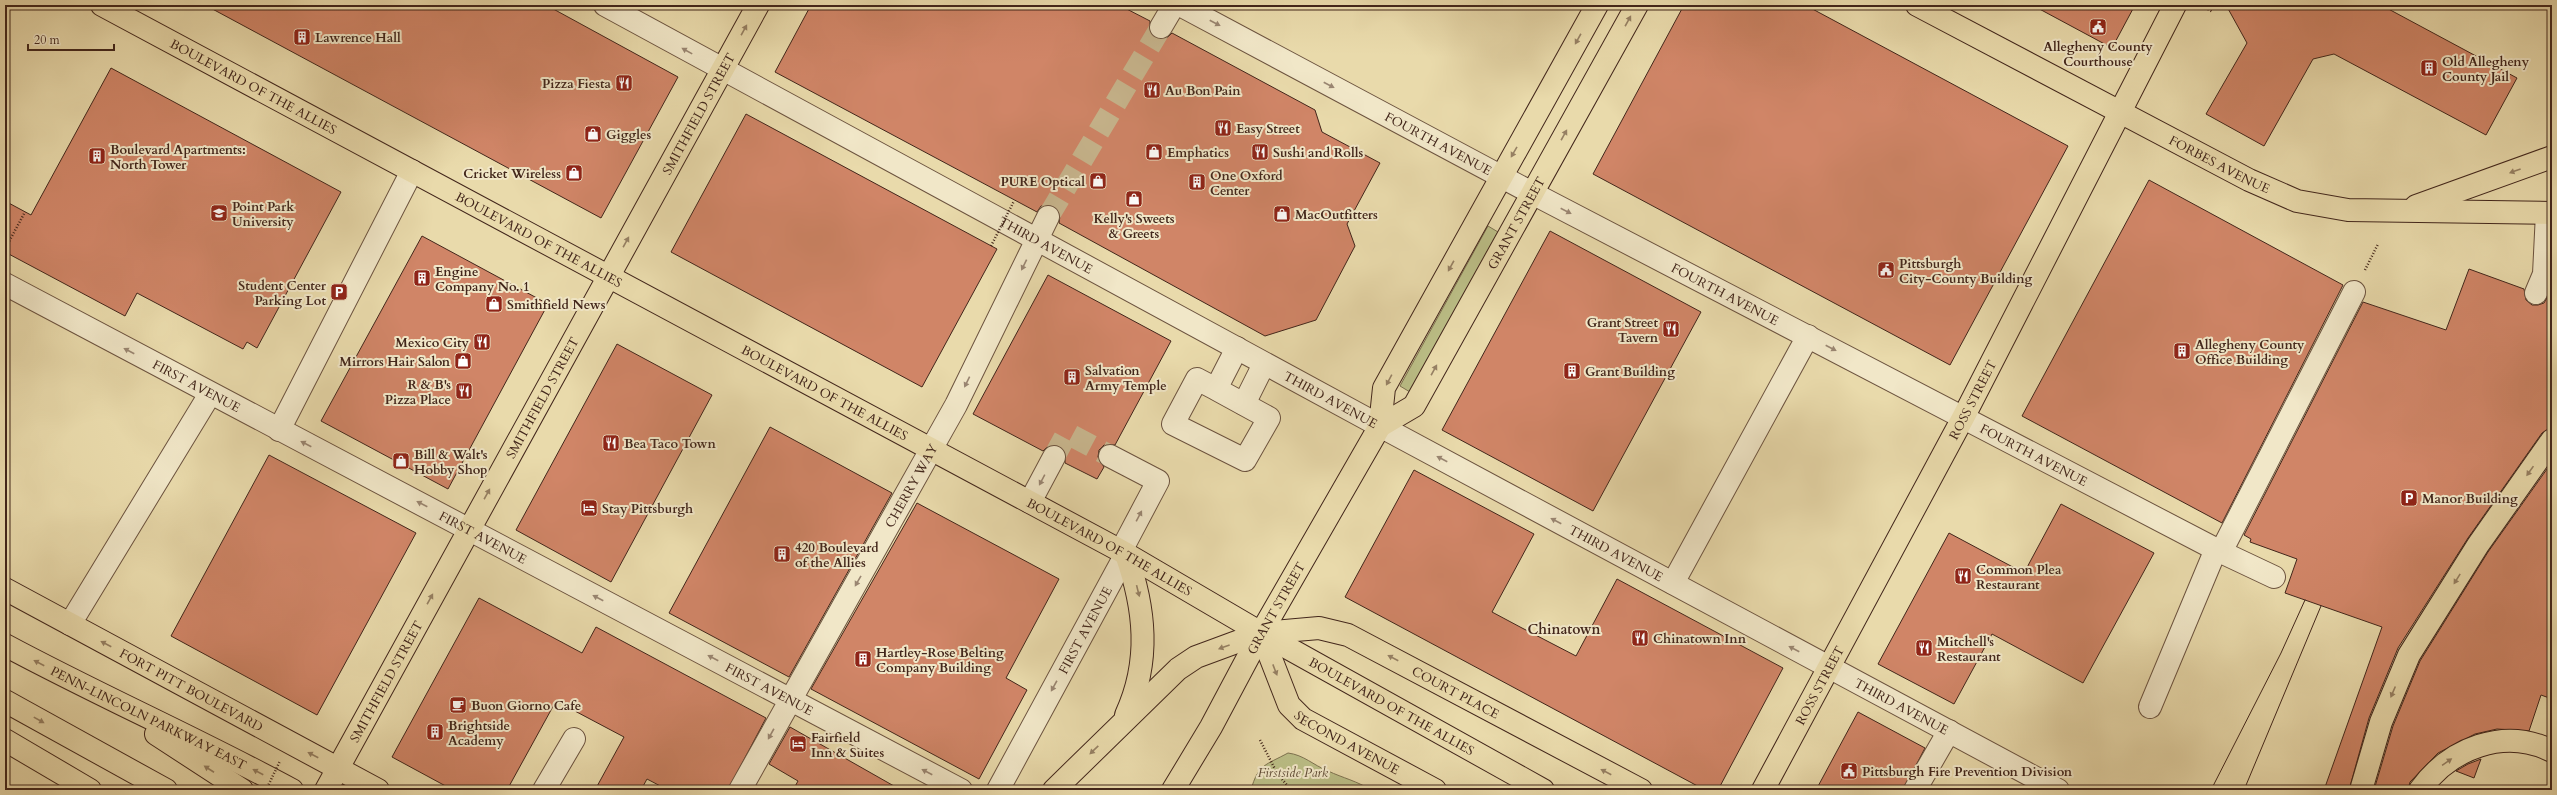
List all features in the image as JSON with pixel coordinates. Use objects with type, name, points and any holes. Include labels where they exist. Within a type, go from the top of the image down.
[{"type":"main road","name":"BOULEVARD OF THE ALLIES","points":[[102,5],[1123,552],[1261,633],[1543,790]]},
{"type":"main road","name":"SMITHFIELD STREET","points":[[331,781],[607,276],[758,5]]},
{"type":"main road","name":"GRANT STREET","points":[[1173,790],[1211,727],[1261,633],[1289,587],[1380,426],[1384,388],[1500,176],[1597,5]]},
{"type":"main road","name":"GRANT STREET","points":[[1380,426],[1414,406],[1637,5]]},
{"type":"main road","name":"FORBES AVENUE","points":[[1917,5],[2249,180],[2297,201],[2348,210],[2549,213]]},
{"type":"main road","name":"ROSS STREET","points":[[1763,790],[1964,416],[2174,5]]},
{"type":"main road","points":[[2402,211],[2552,157]]},
{"type":"main road","points":[[2361,790],[2380,722],[2409,655],[2478,546],[2552,440]]},
{"type":"main road","points":[[1122,723],[1135,695],[1139,679],[1144,634],[1140,599],[1123,552]]},
{"type":"main road","name":"FORT PITT BOULEVARD","points":[[5,589],[70,624],[331,781],[378,790]]},
{"type":"main road","name":"COURT PLACE","points":[[1054,790],[1178,669],[1196,657],[1261,633],[1319,628],[1348,634],[1641,790]]},
{"type":"main road","name":"SECOND AVENUE","points":[[1261,633],[1289,705],[1303,719],[1435,790]]},
{"type":"main road","name":"PENN-LINCOLN PARKWAY EAST","points":[[5,645],[86,688],[228,756],[292,790]]},
{"type":"main road","points":[[86,688],[242,790]]},
{"type":"main road","points":[[5,701],[166,790]]},
{"type":"main road","points":[[5,740],[86,787]]},
{"type":"main road","points":[[2420,790],[2443,765],[2456,755],[2484,744],[2506,740],[2523,741],[2552,751]]},
{"type":"main road","points":[[5,750],[86,787]]},
{"type":"street","name":"THIRD AVENUE","points":[[605,5],[1264,364],[2058,790]]},
{"type":"street","points":[[1161,28],[1174,5]]},
{"type":"street","name":"FOURTH AVENUE","points":[[1180,5],[1532,193],[1964,416],[2219,550],[2274,577]]},
{"type":"street","points":[[279,430],[412,171]]},
{"type":"street","points":[[2536,293],[2548,263],[2549,213]]},
{"type":"street","name":"CHERRY WAY","points":[[740,790],[932,450],[1036,239],[1048,218]]},
{"type":"street","name":"FIRST AVENUE","points":[[5,284],[210,394],[469,529],[961,790]]},
{"type":"street","points":[[2150,706],[2219,550],[2354,292]]},
{"type":"street","points":[[1673,583],[1808,336]]},
{"type":"street","points":[[1216,389],[1237,348]]},
{"type":"street","points":[[1244,404],[1264,364]]},
{"type":"street","points":[[1197,379],[1216,389],[1269,418],[1245,460],[1174,424],[1197,379]]},
{"type":"street","points":[[70,624],[210,394]]},
{"type":"street","name":"FIRST AVENUE","points":[[998,790],[1123,552],[1158,481],[1110,456]]},
{"type":"street","points":[[1030,502],[1054,457]]},
{"type":"street","points":[[1915,790],[1949,732]]},
{"type":"street","points":[[544,790],[574,739]]},
{"type":"path","points":[[2200,5],[2213,12]]},
{"type":"path","points":[[991,246],[1014,200]]},
{"type":"path","points":[[5,249],[25,212]]},
{"type":"path","points":[[1260,740],[1277,773],[1291,790]]},
{"type":"path","points":[[266,790],[280,761]]},
{"type":"green space","points":[[1488,226],[1498,232],[1410,392],[1400,386]]},
{"type":"green space","name":"Firstside Park","points":[[1288,753],[1304,758],[1323,769],[1371,790],[1251,790],[1257,775],[1264,766]]},
{"type":"building","points":[[205,5],[546,5],[678,77],[601,218]]},
{"type":"building","name":"One Oxford Center","points":[[811,5],[1119,5],[1150,21],[1150,33],[1155,38],[1167,38],[1172,33],[1315,110],[1322,132],[1380,163],[1347,224],[1355,246],[1316,320],[1265,336],[1059,223],[1060,216],[1054,206],[1041,206],[1037,212],[775,72]]},
{"type":"building","name":"Pittsburgh City-County Building","points":[[1684,5],[1805,5],[2068,146],[1950,365],[1593,174]]},
{"type":"building","name":"Allegheny County Courthouse","points":[[2032,5],[2135,5],[2112,48]]},
{"type":"building","name":"Old Allegheny County Jail","points":[[2226,5],[2381,5],[2517,78],[2486,135],[2334,54],[2313,59],[2264,146],[2206,114],[2247,43]]},
{"type":"building","points":[[111,68],[341,192],[257,348],[247,342],[243,349],[137,293],[125,316],[5,252],[5,201],[31,215]]},
{"type":"building","points":[[746,114],[997,249],[922,387],[671,252]]},
{"type":"building","name":"Allegheny County Office Building","points":[[2149,180],[2343,285],[2222,523],[2022,416]]},
{"type":"building","name":"Grant Building","points":[[1550,231],[1701,312],[1593,511],[1442,430]]},
{"type":"building","points":[[422,236],[548,304],[448,489],[321,421]]},
{"type":"building","name":"Manor Building","points":[[2469,269],[2524,289],[2526,300],[2532,305],[2544,303],[2548,296],[2552,297],[2552,428],[2542,433],[2468,538],[2398,648],[2369,718],[2349,790],[2324,790],[2382,627],[2285,593],[2297,559],[2250,542],[2251,539],[2244,535],[2363,302],[2446,330]]},
{"type":"building","name":"Salvation Army Temple","points":[[1048,275],[1171,341],[1115,445],[1104,445],[1099,450],[1098,457],[1104,467],[1097,479],[1065,463],[1065,451],[1060,446],[1048,446],[1043,451],[973,414]]},
{"type":"building","points":[[617,344],[712,395],[611,582],[516,530]]},
{"type":"building","name":"420 Boulevard of the Allies","points":[[770,427],[892,493],[789,677],[669,613]]},
{"type":"building","points":[[269,455],[416,533],[317,715],[171,636]]},
{"type":"building","points":[[2552,462],[2552,699],[2541,695],[2529,731],[2497,729],[2475,734],[2438,753],[2410,782],[2408,790],[2374,790],[2393,726],[2420,661],[2488,552]]},
{"type":"building","points":[[1414,470],[1534,534],[1492,612],[1576,656],[1617,579],[1783,668],[1718,790],[1705,790],[1345,597]]},
{"type":"building","points":[[917,503],[1059,579],[1006,678],[1027,690],[979,779],[811,689]]},
{"type":"building","points":[[2061,504],[2154,553],[2083,683],[1992,634],[1954,704],[1878,664],[1949,533],[2024,573]]},
{"type":"building","points":[[479,598],[582,653],[596,627],[766,718],[728,790],[668,790],[647,779],[641,790],[595,790],[624,737],[556,701],[507,790],[453,790],[392,757]]},
{"type":"building","points":[[1858,712],[1925,748],[1903,790],[1816,790]]},
{"type":"building","name":"Fairfield Inn & Suites","points":[[790,727],[901,790],[793,790],[798,781],[769,764]]},
{"type":"building","points":[[2481,759],[2474,778],[2456,771],[2468,764]]},
{"type":"tunnel","points":[[1048,217],[1161,27]]},
{"type":"tunnel","points":[[1054,457],[1067,433],[1110,456]]},
{"type":"tram line","points":[[2211,790],[2281,653],[2305,600]]},
{"type":"tram line","points":[[2244,790],[2321,606]]},
{"type":"place","name":"Allegheny County Courthouse","points":[[2098,27]]},
{"type":"place","name":"Lawrence Hall","points":[[302,37]]},
{"type":"place","name":"Old Allegheny County Jail","points":[[2429,68]]},
{"type":"place","name":"Pizza Fiesta","points":[[624,83]]},
{"type":"place","name":"Au Bon Pain","points":[[1152,90]]},
{"type":"place","name":"Easy Street","points":[[1223,128]]},
{"type":"place","name":"Giggles","points":[[593,134]]},
{"type":"place","name":"Emphatics","points":[[1154,152]]},
{"type":"place","name":"Sushi and Rolls","points":[[1260,152]]},
{"type":"place","name":"Boulevard Apartments: North Tower","points":[[97,156]]},
{"type":"place","name":"Cricket Wireless","points":[[574,173]]},
{"type":"place","name":"PURE Optical","points":[[1098,181]]},
{"type":"place","name":"One Oxford Center","points":[[1197,182]]},
{"type":"place","name":"Kelly's Sweets & Greets","points":[[1134,199]]},
{"type":"place","name":"Point Park University","points":[[219,213]]},
{"type":"place","name":"MacOutfitters","points":[[1282,214]]},
{"type":"place","name":"Pittsburgh City-County Building","points":[[1886,270]]},
{"type":"place","name":"Engine Company No. 1","points":[[422,278]]},
{"type":"place","name":"Student Center Parking Lot","points":[[339,292]]},
{"type":"place","name":"Smithfield News","points":[[494,304]]},
{"type":"place","name":"Grant Street Tavern","points":[[1671,329]]},
{"type":"place","name":"Mexico City","points":[[482,342]]},
{"type":"place","name":"Allegheny County Office Building","points":[[2182,351]]},
{"type":"place","name":"Mirrors Hair Salon","points":[[463,361]]},
{"type":"place","name":"Grant Building","points":[[1572,371]]},
{"type":"place","name":"Salvation Army Temple","points":[[1072,377]]},
{"type":"place","name":"R & B's Pizza Place","points":[[464,391]]},
{"type":"place","name":"Bea Taco Town","points":[[611,443]]},
{"type":"place","name":"Bill & Walt's Hobby Shop","points":[[401,461]]},
{"type":"place","name":"Manor Building","points":[[2409,498]]},
{"type":"place","name":"Stay Pittsburgh","points":[[589,508]]},
{"type":"place","name":"420 Boulevard of the Allies","points":[[782,554]]},
{"type":"place","name":"Common Plea Restaurant","points":[[1963,576]]},
{"type":"place","name":"Chinatown Inn","points":[[1640,638]]},
{"type":"place","name":"Mitchell's Restaurant","points":[[1924,648]]},
{"type":"place","name":"Hartley-Rose Belting Company Building","points":[[863,659]]},
{"type":"place","name":"Buon Giorno Cafe","points":[[458,705]]},
{"type":"place","name":"Brightside Academy","points":[[435,732]]},
{"type":"place","name":"Fairfield Inn & Suites","points":[[798,744]]},
{"type":"place","name":"Pittsburgh Fire Prevention Division","points":[[1849,771]]},
{"type":"district","name":"Chinatown","points":[[1564,629]]}]
